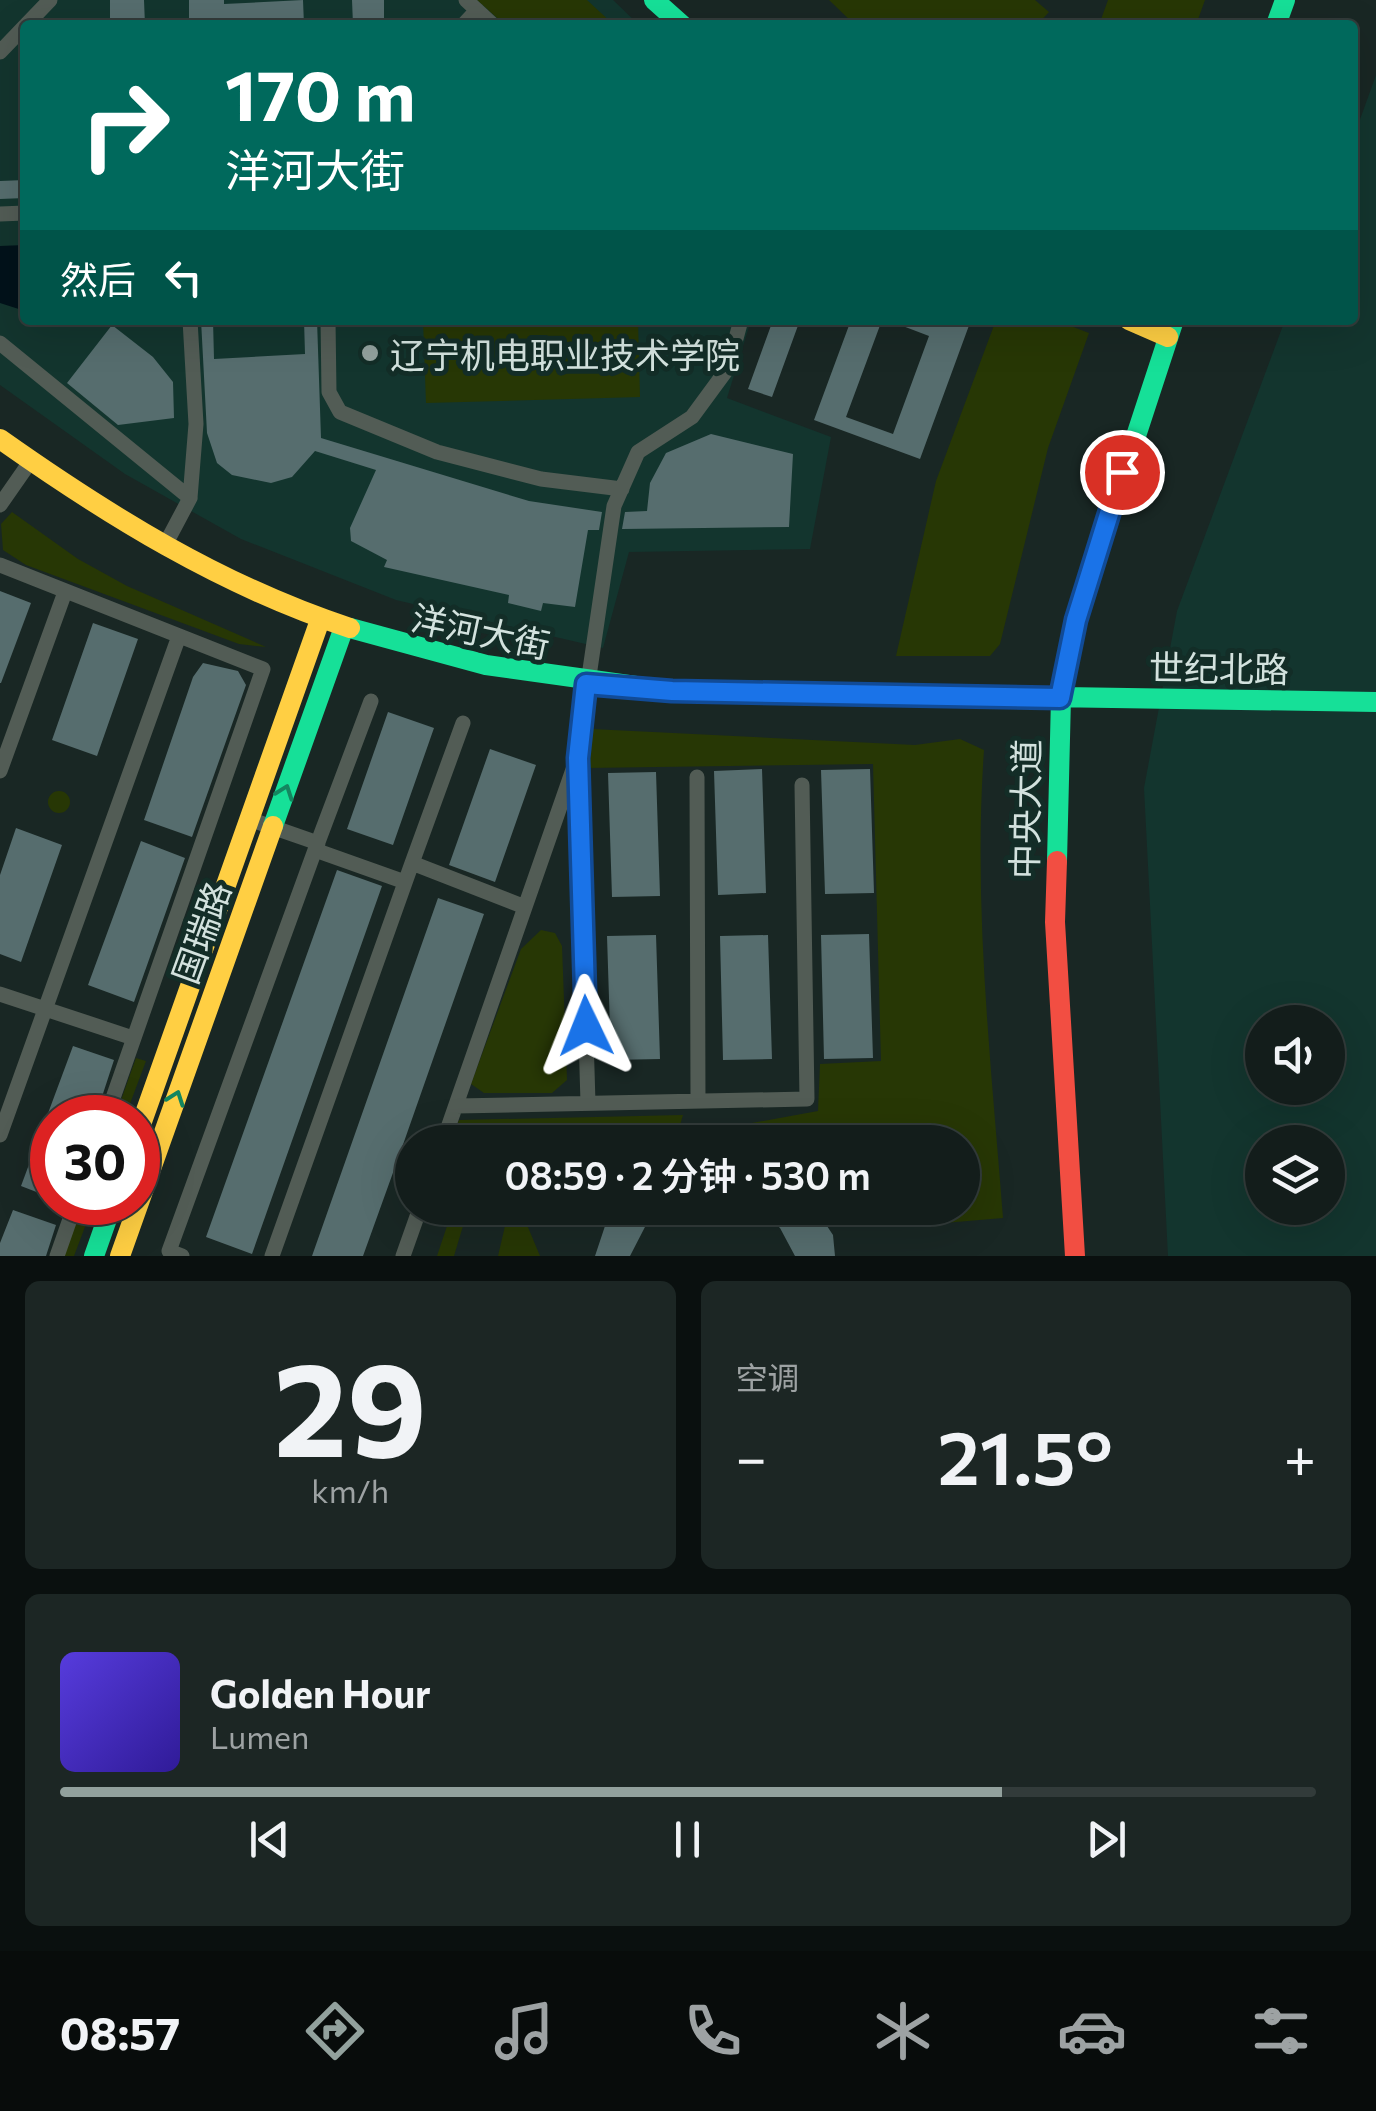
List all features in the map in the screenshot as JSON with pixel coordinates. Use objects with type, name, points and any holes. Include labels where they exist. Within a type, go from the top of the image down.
[{"type":"street","points":[[32,20],[50,0]]},
{"type":"street","points":[[654,0],[676,20]]},
{"type":"street","points":[[0,52],[20,33]]},
{"type":"street","points":[[164,548],[190,498],[196,424],[190,325]]},
{"type":"street","points":[[328,325],[329,392],[340,412],[437,452],[541,480],[622,488]]},
{"type":"street","points":[[588,1103],[578,758],[614,506],[638,452],[692,416],[728,368],[740,325]]},
{"type":"street","name":"中央大道","points":[[1075,1256],[1055,922],[1060,698],[1081,603],[1171,328]]},
{"type":"street","points":[[0,343],[190,498]]},
{"type":"street","name":"洋河大街","points":[[0,439],[164,548],[342,630],[483,667],[586,684],[672,691],[1060,698]]},
{"type":"street","points":[[0,505],[30,462]]},
{"type":"street","points":[[0,565],[263,668],[114,1095]]},
{"type":"street","points":[[0,771],[65,592]]},
{"type":"street","name":"国瑞路","points":[[151,1095],[320,620]]},
{"type":"street","name":"国瑞路","points":[[120,1256],[342,630]]},
{"type":"street","points":[[0,1134],[179,636]]},
{"type":"street","name":"世纪北路","points":[[1060,698],[1376,702]]},
{"type":"street","points":[[182,1256],[170,1251],[371,701]]},
{"type":"street","points":[[272,1256],[463,723]]},
{"type":"street","points":[[449,1125],[578,758]]},
{"type":"street","points":[[696,778],[698,1101]]},
{"type":"street","points":[[456,1106],[807,1099],[802,785]]},
{"type":"street","points":[[249,819],[405,882]]},
{"type":"street","points":[[412,863],[525,907]]},
{"type":"street","points":[[0,994],[134,1038]]},
{"type":"street","points":[[57,1256],[68,1225]]},
{"type":"street","points":[[94,1256],[105,1225]]},
{"type":"street","points":[[404,1256],[414,1225]]},
{"type":"shaded area","name":"辽宁机电职业技术学院","points":[[0,0],[613,0],[634,20],[20,20],[20,325],[749,325],[727,398],[831,437],[810,549],[629,552],[603,648],[396,600],[241,539],[125,474],[0,385]]},
{"type":"shaded area","points":[[1376,75],[1376,1256],[1168,1256],[1144,788],[1177,611],[1283,325],[1358,325],[1358,125]]},
{"type":"shaded area","points":[[20,245],[20,309],[0,303],[0,246]]},
{"type":"green space","points":[[477,0],[587,0],[609,20],[499,20]]},
{"type":"green space","points":[[829,0],[1035,0],[1049,12],[1042,20],[850,20]]},
{"type":"green space","points":[[1108,0],[1205,0],[1198,20],[1101,20]]},
{"type":"green space","points":[[423,325],[638,325],[640,397],[426,403]]},
{"type":"green space","points":[[994,325],[1068,325],[1089,333],[1048,448],[1000,644],[990,656],[896,656],[936,481]]},
{"type":"green space","points":[[12,512],[78,559],[127,586],[266,647],[239,644],[26,565],[3,550],[1,524]]},
{"type":"green space","points":[[592,729],[915,745],[960,739],[984,750],[982,926],[1003,1218],[980,1220],[980,1125],[741,1125],[818,1111],[820,1064],[881,1061],[873,764],[586,768],[584,740]]},
{"type":"green space","points":[[59,791],[67,794],[67,810],[59,813],[51,810],[48,802],[51,794]]},
{"type":"green space","points":[[541,930],[555,933],[562,946],[567,1080],[552,1093],[484,1093],[471,1084],[521,949]]},
{"type":"green space","points":[[136,1058],[146,1061],[133,1095],[123,1095]]},
{"type":"green space","points":[[683,1115],[680,1125],[457,1125],[459,1120]]},
{"type":"green space","points":[[75,1225],[86,1225],[74,1256],[64,1256]]},
{"type":"green space","points":[[447,1225],[480,1225],[463,1226],[454,1256],[437,1256]]},
{"type":"green space","points":[[527,1225],[540,1256],[498,1256],[505,1226]]},
{"type":"building","points":[[110,0],[144,0],[145,20],[110,20]]},
{"type":"building","points":[[189,0],[224,0],[224,4],[303,0],[304,20],[189,20]]},
{"type":"building","points":[[352,0],[384,0],[384,20],[353,20]]},
{"type":"building","points":[[20,180],[20,198],[0,199],[0,181]]},
{"type":"building","points":[[112,325],[153,357],[173,382],[174,418],[118,425],[67,383]]},
{"type":"building","points":[[201,325],[213,325],[214,359],[305,354],[304,325],[317,325],[321,438],[529,501],[602,512],[599,530],[588,530],[575,607],[543,603],[541,611],[508,603],[509,595],[384,567],[387,560],[351,541],[350,528],[376,470],[315,451],[292,477],[271,483],[232,475],[217,463],[207,433]]},
{"type":"building","points":[[771,325],[798,325],[772,397],[748,389]]},
{"type":"building","points":[[849,325],[880,325],[846,417],[893,434],[929,336],[900,325],[969,325],[920,459],[814,420]]},
{"type":"building","points":[[711,434],[793,454],[789,527],[622,529],[625,512],[647,511],[650,483],[666,453]]},
{"type":"building","points":[[0,591],[31,603],[1,683],[0,683]]},
{"type":"building","points":[[93,623],[138,639],[97,756],[52,740]]},
{"type":"building","points":[[203,663],[238,671],[246,685],[192,837],[144,820],[193,677]]},
{"type":"building","points":[[388,712],[434,728],[393,845],[347,829]]},
{"type":"building","points":[[490,749],[536,765],[495,882],[449,865]]},
{"type":"building","points":[[762,769],[766,893],[718,895],[714,771]]},
{"type":"building","points":[[870,769],[874,893],[825,894],[821,770]]},
{"type":"building","points":[[656,772],[660,896],[612,897],[608,773]]},
{"type":"building","points":[[16,828],[62,845],[21,962],[0,954],[0,875]]},
{"type":"building","points":[[141,841],[185,858],[134,1002],[88,985]]},
{"type":"building","points":[[337,870],[382,886],[252,1254],[206,1237]]},
{"type":"building","points":[[438,898],[484,914],[410,1125],[395,1125],[395,1167],[363,1256],[312,1256]]},
{"type":"building","points":[[869,934],[873,1058],[824,1059],[821,935]]},
{"type":"building","points":[[656,935],[660,1059],[611,1060],[607,936]]},
{"type":"building","points":[[768,935],[772,1059],[723,1060],[720,936]]},
{"type":"building","points":[[73,1046],[114,1060],[103,1095],[55,1095]]},
{"type":"building","points":[[30,1162],[30,1189],[21,1186]]},
{"type":"building","points":[[13,1210],[30,1216],[30,1225],[56,1225],[46,1256],[0,1256],[0,1243]]},
{"type":"building","points":[[605,1225],[646,1225],[630,1256],[595,1256]]},
{"type":"building","points":[[777,1225],[826,1225],[833,1235],[835,1256],[795,1256]]},
{"type":"traffic: fast","points":[[654,0],[676,20]]},
{"type":"traffic: fast","points":[[1278,20],[1285,0]]},
{"type":"traffic: fast","points":[[1057,861],[1061,698],[1076,619],[1172,325]]},
{"type":"traffic: fast","points":[[350,628],[486,665],[672,691],[1376,702]]},
{"type":"traffic: fast","points":[[273,826],[343,630]]},
{"type":"traffic: fast","points":[[94,1256],[105,1225]]},
{"type":"traffic: slow","points":[[1140,325],[1168,337]]},
{"type":"traffic: slow","points":[[0,439],[168,547],[257,592],[350,628]]},
{"type":"traffic: slow","points":[[151,1095],[320,620]]},
{"type":"traffic: slow","points":[[120,1256],[273,826]]},
{"type":"traffic: jam","points":[[1057,861],[1055,922],[1075,1256]]},
{"type":"place","name":"辽宁机电职业技术学院","points":[[370,353]]},
{"type":"route","points":[[586,1026],[578,758],[586,684],[672,691],[1060,698],[1076,620],[1122,472]]}]
